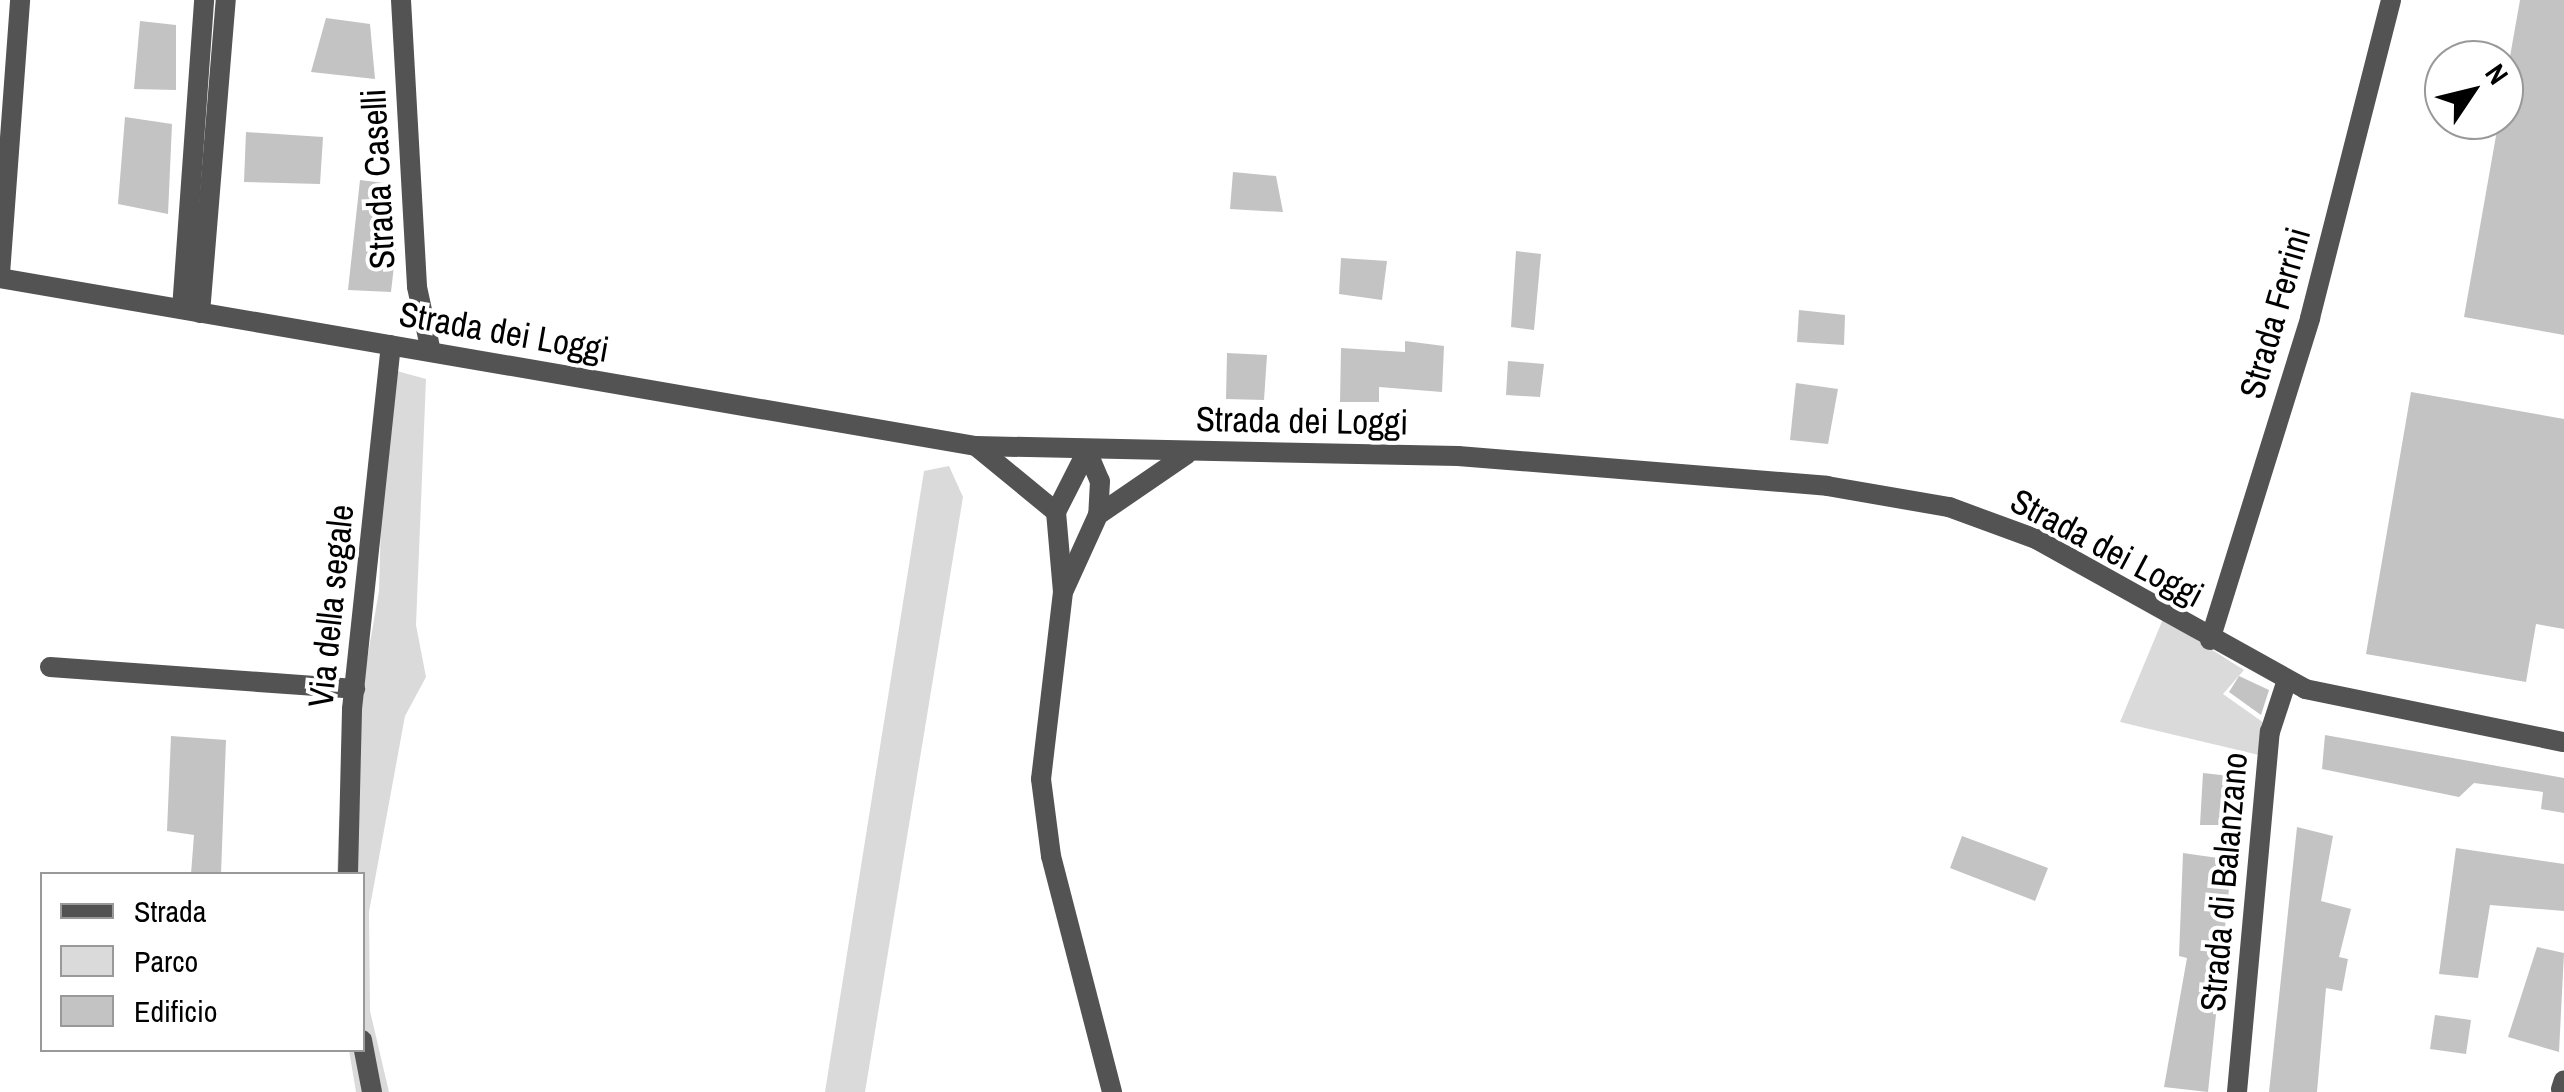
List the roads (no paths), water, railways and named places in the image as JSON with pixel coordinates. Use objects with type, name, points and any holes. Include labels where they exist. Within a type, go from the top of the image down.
[{"type":"street","points":[[0,276],[20,0]]},
{"type":"street","points":[[191,311],[204,0]]},
{"type":"street","points":[[191,311],[226,0]]},
{"type":"street","name":"Strada Caselli","points":[[401,0],[417,287],[432,352]]},
{"type":"street","name":"Strada Ferrini","points":[[2210,640],[2310,318],[2391,0]]},
{"type":"street","name":"Strada dei Loggi","points":[[0,276],[976,446],[1472,457],[1827,486],[1949,507],[2036,539],[2287,680],[2564,742]]},
{"type":"street","name":"Via della segale","points":[[348,872],[354,688],[391,345]]},
{"type":"street","points":[[976,446],[1056,512]]},
{"type":"street","points":[[1087,451],[1056,512],[1064,592],[1041,779],[1051,856],[1112,1092]]},
{"type":"street","points":[[1064,592],[1098,515],[1100,481],[1087,451]]},
{"type":"street","points":[[1098,515],[1189,452]]},
{"type":"street","points":[[50,667],[354,688]]},
{"type":"street","name":"Strada di Balanzano","points":[[2237,1092],[2270,732],[2287,680]]},
{"type":"street","points":[[364,1052],[372,1092]]}]
